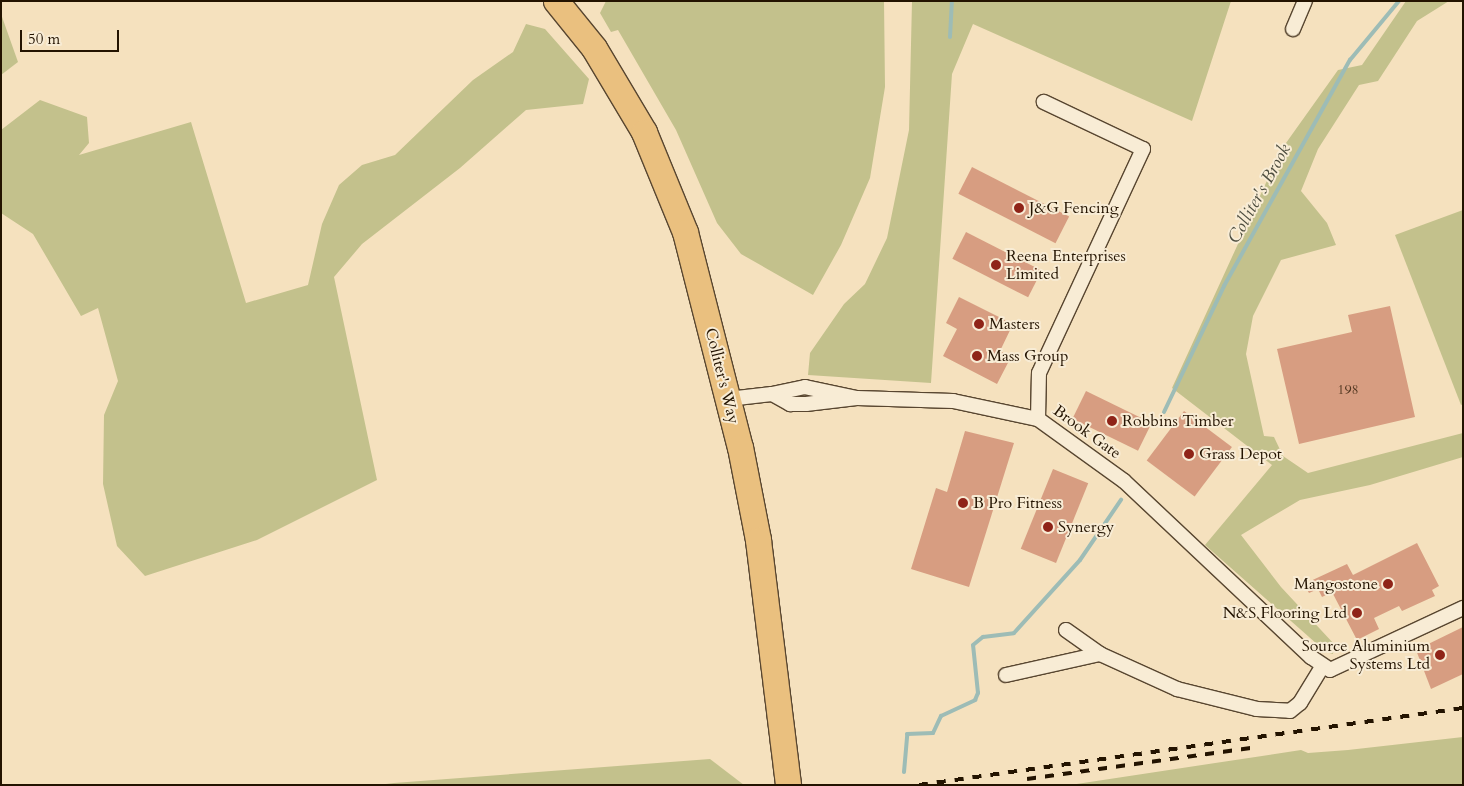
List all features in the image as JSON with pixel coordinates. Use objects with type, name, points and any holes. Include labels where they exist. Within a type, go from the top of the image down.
[{"type":"highway","name":"Colliter's Way","points":[[556,1],[618,86],[668,186],[685,232],[728,399],[758,540],[788,785]]},
{"type":"street","points":[[1293,30],[1305,1]]},
{"type":"street","name":"Brook Gate","points":[[1044,102],[1143,149],[1039,373],[1038,419],[1124,481],[1322,667]]},
{"type":"street","points":[[728,399],[772,394],[790,404],[822,404],[857,398],[953,401],[1038,419]]},
{"type":"street","points":[[1066,630],[1100,654],[1177,689],[1258,709],[1290,711],[1300,703],[1322,667],[1338,670],[1463,608]]},
{"type":"street","points":[[1006,675],[1100,654]]},
{"type":"shaded area","points":[[606,1],[884,1],[885,87],[870,178],[841,245],[813,295],[741,254],[717,223],[676,130],[618,30],[611,32],[600,13]]},
{"type":"shaded area","points":[[912,1],[1231,1],[1192,121],[973,24],[952,74],[931,383],[808,375],[810,353],[844,304],[865,284],[887,238],[909,130]]},
{"type":"shaded area","points":[[1406,1],[1449,1],[1417,21],[1378,81],[1359,85],[1318,149],[1301,191],[1327,223],[1336,245],[1281,260],[1253,316],[1246,354],[1264,436],[1274,437],[1283,456],[1308,473],[1463,433],[1463,457],[1370,485],[1300,500],[1241,535],[1281,587],[1334,644],[1333,654],[1326,652],[1205,545],[1272,465],[1172,388],[1281,150],[1338,70],[1362,65]]},
{"type":"shaded area","points":[[1,14],[18,62],[1,75]]},
{"type":"shaded area","points":[[526,24],[545,29],[589,79],[583,104],[526,110],[460,168],[362,244],[334,277],[377,480],[257,540],[145,576],[117,546],[103,484],[104,415],[118,381],[98,308],[81,316],[33,234],[1,213],[1,130],[40,100],[87,117],[89,143],[79,155],[191,122],[246,303],[308,285],[322,224],[339,185],[362,165],[395,155],[473,80],[513,52]]},
{"type":"shaded area","points":[[1463,210],[1463,404],[1461,405],[1395,235]]},
{"type":"shaded area","points":[[1463,737],[1463,785],[1070,785],[1301,750],[1308,753],[1348,750]]},
{"type":"shaded area","points":[[710,759],[744,785],[378,785],[394,783]]},
{"type":"building","name":"J&G Fencing","points":[[972,167],[1069,216],[1055,243],[958,194]]},
{"type":"building","name":"Reena Enterprises Limited","points":[[966,232],[1042,271],[1028,297],[952,259]]},
{"type":"building","points":[[959,297],[1013,324],[1000,351],[1011,357],[997,384],[943,356],[957,329],[946,323]]},
{"type":"building","points":[[1390,306],[1415,417],[1299,444],[1277,349],[1352,332],[1348,315]]},
{"type":"building","name":"Robbins Timber","points":[[1086,391],[1152,423],[1138,451],[1072,419]]},
{"type":"building","name":"Grass Depot","points":[[1184,411],[1232,447],[1195,497],[1147,461]]},
{"type":"building","name":"B Pro Fitness","points":[[965,431],[1014,443],[969,587],[911,569],[936,488],[947,492]]},
{"type":"building","name":"Synergy","points":[[1053,469],[1088,483],[1056,563],[1021,549]]},
{"type":"building","points":[[1417,543],[1439,586],[1432,590],[1435,596],[1402,611],[1399,606],[1374,618],[1379,629],[1357,640],[1332,592],[1322,597],[1318,589],[1309,593],[1304,584],[1347,564],[1353,575]]},
{"type":"building","name":"Source Aluminium Systems Ltd","points":[[1463,627],[1463,674],[1431,689],[1416,650]]},
{"type":"waterway","points":[[950,37],[952,1]]},
{"type":"waterway","name":"Colliter's Brook","points":[[1164,412],[1224,286],[1350,60],[1399,1]]},
{"type":"waterway","name":"Colliter's Brook","points":[[904,772],[907,734],[933,733],[941,716],[975,700],[978,693],[973,645],[983,637],[1014,633],[1080,560],[1121,500]]},
{"type":"railway","points":[[919,785],[1463,708]]},
{"type":"railway","points":[[1027,779],[1258,747]]},
{"type":"place","name":"J&G Fencing","points":[[1019,208]]},
{"type":"place","name":"Reena Enterprises Limited","points":[[996,265]]},
{"type":"place","name":"Masters","points":[[979,324]]},
{"type":"place","name":"Mass Group","points":[[977,356]]},
{"type":"place","name":"Robbins Timber","points":[[1112,421]]},
{"type":"place","name":"Grass Depot","points":[[1189,454]]},
{"type":"place","name":"B Pro Fitness","points":[[963,503]]},
{"type":"place","name":"Synergy","points":[[1048,527]]},
{"type":"place","name":"Mangostone","points":[[1388,584]]},
{"type":"place","name":"N&S Flooring Ltd","points":[[1357,613]]},
{"type":"place","name":"Source Aluminium Systems Ltd","points":[[1440,655]]}]
